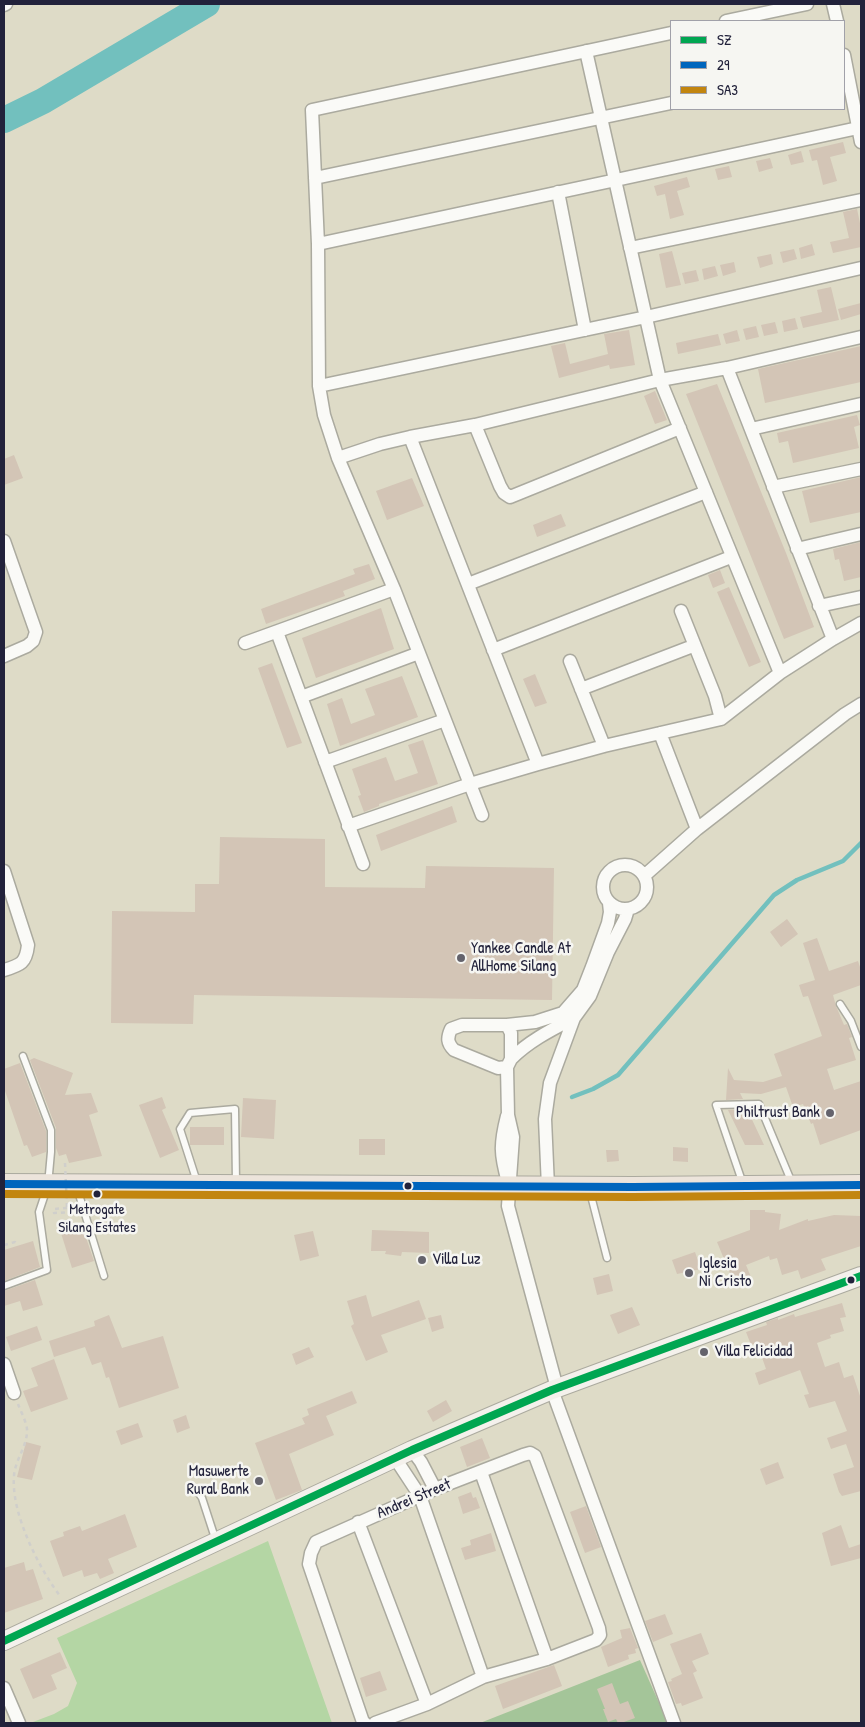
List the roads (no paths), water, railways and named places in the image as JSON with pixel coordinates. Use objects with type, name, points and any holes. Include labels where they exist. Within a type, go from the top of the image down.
[{"type":"main road","points":[[4,1184],[509,1187],[861,1185]]},
{"type":"main road","points":[[4,1641],[412,1450],[555,1390],[861,1276]]},
{"type":"street","points":[[731,20],[807,4]]},
{"type":"street","points":[[833,4],[837,20]]},
{"type":"street","points":[[482,815],[394,589],[338,458],[324,415],[319,386],[318,244],[312,110],[670,33]]},
{"type":"street","points":[[586,51],[660,380],[780,674]]},
{"type":"street","points":[[845,67],[861,142]]},
{"type":"street","points":[[315,178],[670,103]]},
{"type":"street","points":[[318,244],[858,128]]},
{"type":"street","points":[[558,192],[585,330]]},
{"type":"street","points":[[630,248],[861,200]]},
{"type":"street","points":[[319,386],[646,317],[861,268]]},
{"type":"street","points":[[338,458],[380,444],[410,437],[475,425],[660,380],[727,368],[861,337]]},
{"type":"street","points":[[727,368],[796,549],[833,639]]},
{"type":"street","points":[[750,428],[861,404]]},
{"type":"street","points":[[475,425],[500,486],[504,493],[510,497],[680,428]]},
{"type":"street","points":[[410,437],[538,764]]},
{"type":"street","points":[[773,487],[861,469]]},
{"type":"street","points":[[468,584],[706,492]]},
{"type":"street","points":[[796,549],[861,534]]},
{"type":"street","points":[[4,541],[36,632],[34,641],[4,656]]},
{"type":"street","points":[[493,650],[731,557]]},
{"type":"street","points":[[245,643],[394,589]]},
{"type":"street","points":[[819,606],[861,597]]},
{"type":"street","points":[[680,611],[715,696],[721,719]]},
{"type":"street","points":[[348,826],[470,784],[538,764],[604,746],[721,719],[780,674],[861,623]]},
{"type":"street","points":[[277,632],[363,864]]},
{"type":"street","points":[[581,688],[694,646]]},
{"type":"street","points":[[301,698],[419,653]]},
{"type":"street","points":[[570,660],[604,746]]},
{"type":"street","points":[[644,876],[697,829],[845,714],[861,704]]},
{"type":"street","points":[[325,762],[445,720]]},
{"type":"street","points":[[660,733],[697,829]]},
{"type":"street","points":[[574,1018],[521,1048],[509,1063],[498,1068],[454,1050],[447,1038],[450,1029],[455,1026],[507,1025],[536,1022],[563,1013],[583,990],[608,923],[609,903],[603,890],[603,884],[609,871],[614,867],[634,866],[644,876],[648,888],[644,900],[628,910],[618,909],[609,903]]},
{"type":"street","points":[[4,871],[28,945],[27,955],[23,962],[18,966],[4,970]]},
{"type":"street","points":[[548,1187],[545,1119],[550,1083],[574,1018],[590,996],[628,910]]},
{"type":"street","points":[[507,1025],[511,1034],[508,1115],[513,1137],[513,1160],[508,1206],[555,1390],[674,1723]]},
{"type":"street","points":[[4,1364],[14,1393]]},
{"type":"street","points":[[412,1450],[421,1462],[435,1489]]},
{"type":"street","name":"Andrei Street","points":[[365,1723],[363,1722],[309,1564],[316,1542],[435,1489],[530,1454],[535,1456],[600,1635],[596,1640],[547,1659]]},
{"type":"street","points":[[395,1458],[420,1496],[483,1677]]},
{"type":"street","points":[[375,1723],[427,1704],[483,1677],[547,1659],[482,1472]]},
{"type":"street","points":[[358,1522],[427,1704]]},
{"type":"street","points":[[4,1688],[19,1723]]},
{"type":"lane","points":[[840,1004],[851,1021],[861,1046]]},
{"type":"lane","points":[[4,1286],[47,1270],[40,1212],[48,1185],[51,1152],[50,1130],[24,1056]]},
{"type":"lane","points":[[744,1186],[716,1105],[759,1104],[794,1186]]},
{"type":"lane","points":[[198,1186],[180,1129],[190,1113],[235,1109],[236,1186]]},
{"type":"lane","points":[[76,1185],[104,1276]]},
{"type":"lane","points":[[588,1187],[607,1258]]},
{"type":"lane","points":[[195,1488],[202,1498],[216,1542]]},
{"type":"waterway","points":[[4,120],[43,101],[207,4]]},
{"type":"waterway","points":[[572,1097],[593,1089],[618,1075],[774,895],[797,880],[843,861],[861,843]]},
{"type":"place","name":"Yankee Candle At AllHome Silang","points":[[461,958]]},
{"type":"place","name":"Philtrust Bank","points":[[830,1113]]},
{"type":"place","name":"Metrogate Silang Estates","points":[[97,1194]]},
{"type":"place","name":"Villa Luz","points":[[422,1260]]},
{"type":"place","name":"Iglesia Ni Cristo","points":[[689,1273]]},
{"type":"place","name":"Villa Felicidad","points":[[704,1352]]},
{"type":"place","name":"Masuwerte Rural Bank","points":[[259,1481]]}]
